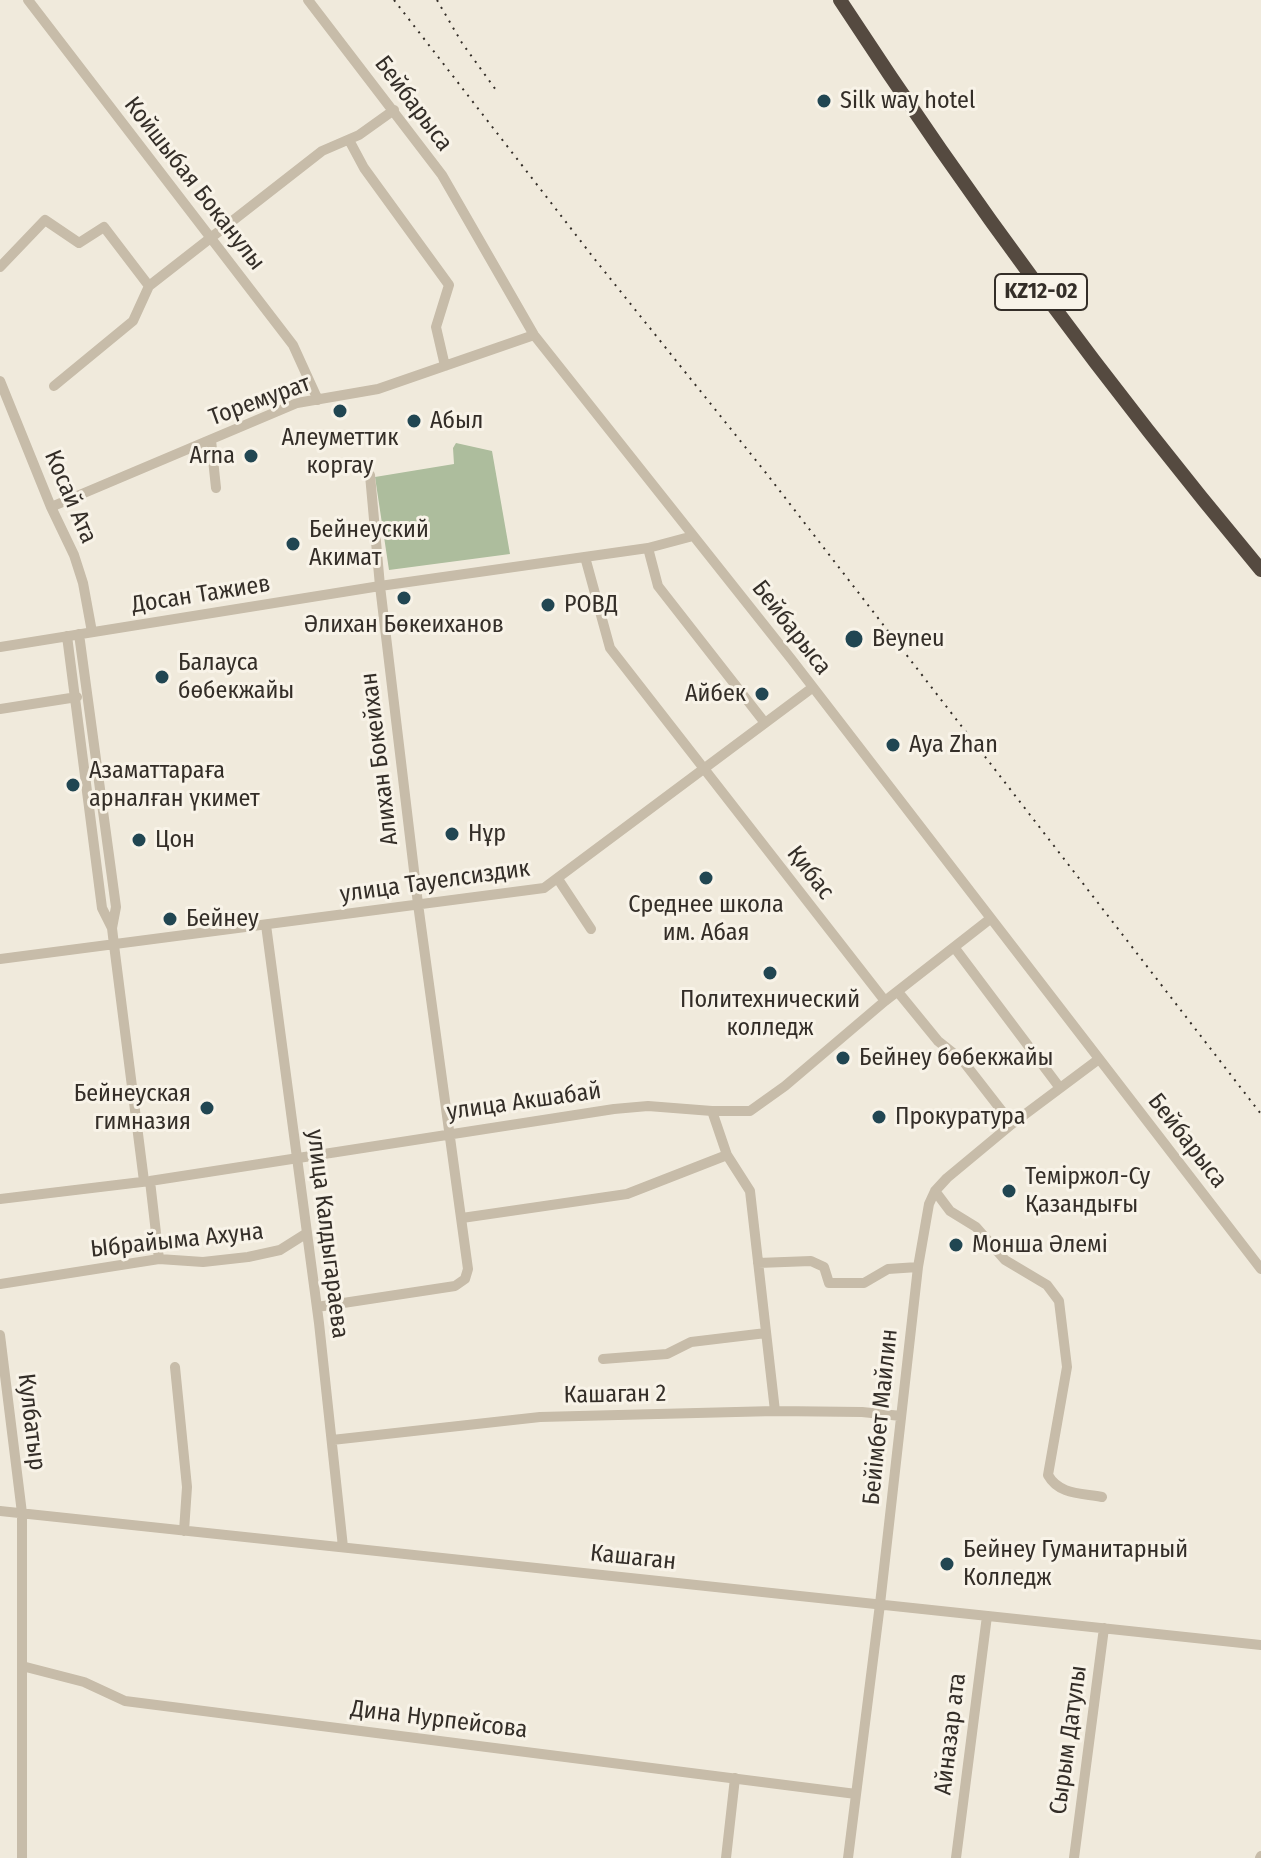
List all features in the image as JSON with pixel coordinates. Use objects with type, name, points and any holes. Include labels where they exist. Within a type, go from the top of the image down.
[{"type":"highway","name":"KZ12-02","points":[[840,0],[913,112],[1038,288],[1177,470],[1261,570]]},
{"type":"street","name":"Койшыбая Боканулы","points":[[28,0],[293,345],[318,400]]},
{"type":"street","name":"Бейбарыса","points":[[308,0],[442,175],[534,335],[812,688],[1261,1269]]},
{"type":"street","points":[[54,386],[133,321],[149,286],[322,151],[349,140],[394,110]]},
{"type":"street","points":[[349,140],[364,168],[449,285],[436,327],[445,366]]},
{"type":"street","points":[[0,267],[45,220],[79,243],[104,227],[149,286]]},
{"type":"street","name":"Торемурат","points":[[51,507],[297,403],[378,389],[534,335]]},
{"type":"street","name":"Косай Ата","points":[[0,381],[74,555],[92,632]]},
{"type":"street","points":[[211,440],[216,488]]},
{"type":"street","name":"Алихан Бокейхан","points":[[317,1307],[455,1286],[465,1279],[468,1269],[418,904],[380,586],[370,475]]},
{"type":"street","name":"Досан Тажиев","points":[[0,647],[380,586],[648,548],[693,536]]},
{"type":"street","points":[[648,548],[658,586],[765,723]]},
{"type":"street","name":"Қибас","points":[[585,557],[610,648],[885,1001]]},
{"type":"street","points":[[79,634],[116,907],[112,928],[114,945],[159,1259]]},
{"type":"street","points":[[67,636],[102,908],[112,928]]},
{"type":"street","name":"улица Тауелсиздик","points":[[0,959],[544,888],[812,688]]},
{"type":"street","points":[[0,709],[77,697]]},
{"type":"street","points":[[91,814],[103,812]]},
{"type":"street","points":[[558,879],[591,929]]},
{"type":"street","name":"улица Акшабай","points":[[0,1199],[147,1181],[614,1109],[648,1106],[750,1111],[990,919]]},
{"type":"street","name":"улица Калдыгараева","points":[[266,925],[317,1307],[343,1547]]},
{"type":"street","points":[[954,947],[1060,1088]]},
{"type":"street","points":[[898,992],[938,1041],[963,1061],[1012,1124]]},
{"type":"street","points":[[1099,1059],[1012,1124],[935,1191],[950,1211],[976,1227],[1005,1260],[1047,1285],[1059,1301],[1067,1367],[1048,1475],[1056,1487],[1063,1490],[1102,1497]]},
{"type":"street","points":[[712,1111],[727,1155],[750,1191],[775,1411]]},
{"type":"street","points":[[462,1218],[627,1194],[727,1155]]},
{"type":"street","name":"Бейімбет Майлин","points":[[848,1858],[918,1267],[929,1204],[935,1191]]},
{"type":"street","name":"Ыбрайыма Ахуна","points":[[0,1284],[159,1259],[203,1262],[248,1257],[280,1250],[307,1233]]},
{"type":"street","points":[[758,1263],[811,1261],[824,1267],[829,1283],[864,1283],[888,1269],[918,1267]]},
{"type":"street","points":[[603,1359],[667,1354],[691,1342],[766,1333]]},
{"type":"street","name":"Кулбатыр","points":[[0,1335],[22,1513],[22,1858]]},
{"type":"street","points":[[175,1367],[187,1487],[184,1531]]},
{"type":"street","name":"Кашаган 2","points":[[332,1440],[540,1417],[775,1411],[862,1412],[901,1416]]},
{"type":"street","name":"Кашаган","points":[[0,1511],[1261,1645]]},
{"type":"street","name":"Айназар ата","points":[[956,1858],[987,1616]]},
{"type":"street","name":"Сырым Датулы","points":[[1074,1858],[1104,1628]]},
{"type":"street","name":"Дина Нурпейсова","points":[[22,1666],[84,1682],[125,1701],[856,1794]]},
{"type":"street","points":[[726,1858],[735,1778]]},
{"type":"green space","points":[[456,443],[492,451],[510,554],[389,570],[375,477],[454,464],[453,448]]},
{"type":"railway","points":[[394,0],[593,257],[766,473],[1261,1114]]},
{"type":"railway","points":[[437,0],[462,43],[496,90]]},
{"type":"place","name":"Silk way hotel","points":[[824,101]]},
{"type":"place","name":"Алеуметтик коргау","points":[[340,411]]},
{"type":"place","name":"Абыл","points":[[414,421]]},
{"type":"place","name":"Arna","points":[[251,456]]},
{"type":"place","name":"Бейнеуский Акимат","points":[[293,544]]},
{"type":"place","name":"Әлихан Бөкеиханов","points":[[404,598]]},
{"type":"place","name":"РОВД","points":[[548,605]]},
{"type":"place","name":"Beyneu","points":[[854,639]]},
{"type":"place","name":"Балауса бөбекжайы","points":[[162,677]]},
{"type":"place","name":"Айбек","points":[[762,694]]},
{"type":"place","name":"Aya Zhan","points":[[893,745]]},
{"type":"place","name":"Азаматтараға арналған үкимет","points":[[73,785]]},
{"type":"place","name":"Нұр","points":[[452,834]]},
{"type":"place","name":"Цон","points":[[139,840]]},
{"type":"place","name":"Среднее школа им. Абая","points":[[706,878]]},
{"type":"place","name":"Бейнеу","points":[[170,919]]},
{"type":"place","name":"Политехнический колледж","points":[[770,973]]},
{"type":"place","name":"Бейнеу бөбекжайы","points":[[843,1058]]},
{"type":"place","name":"Бейнеуская гимназия","points":[[207,1108]]},
{"type":"place","name":"Прокуратура","points":[[879,1117]]},
{"type":"place","name":"Теміржол-Су Қазандығы","points":[[1009,1191]]},
{"type":"place","name":"Монша Әлемі","points":[[956,1245]]},
{"type":"place","name":"Бейнеу Гуманитарный Колледж","points":[[947,1564]]}]
